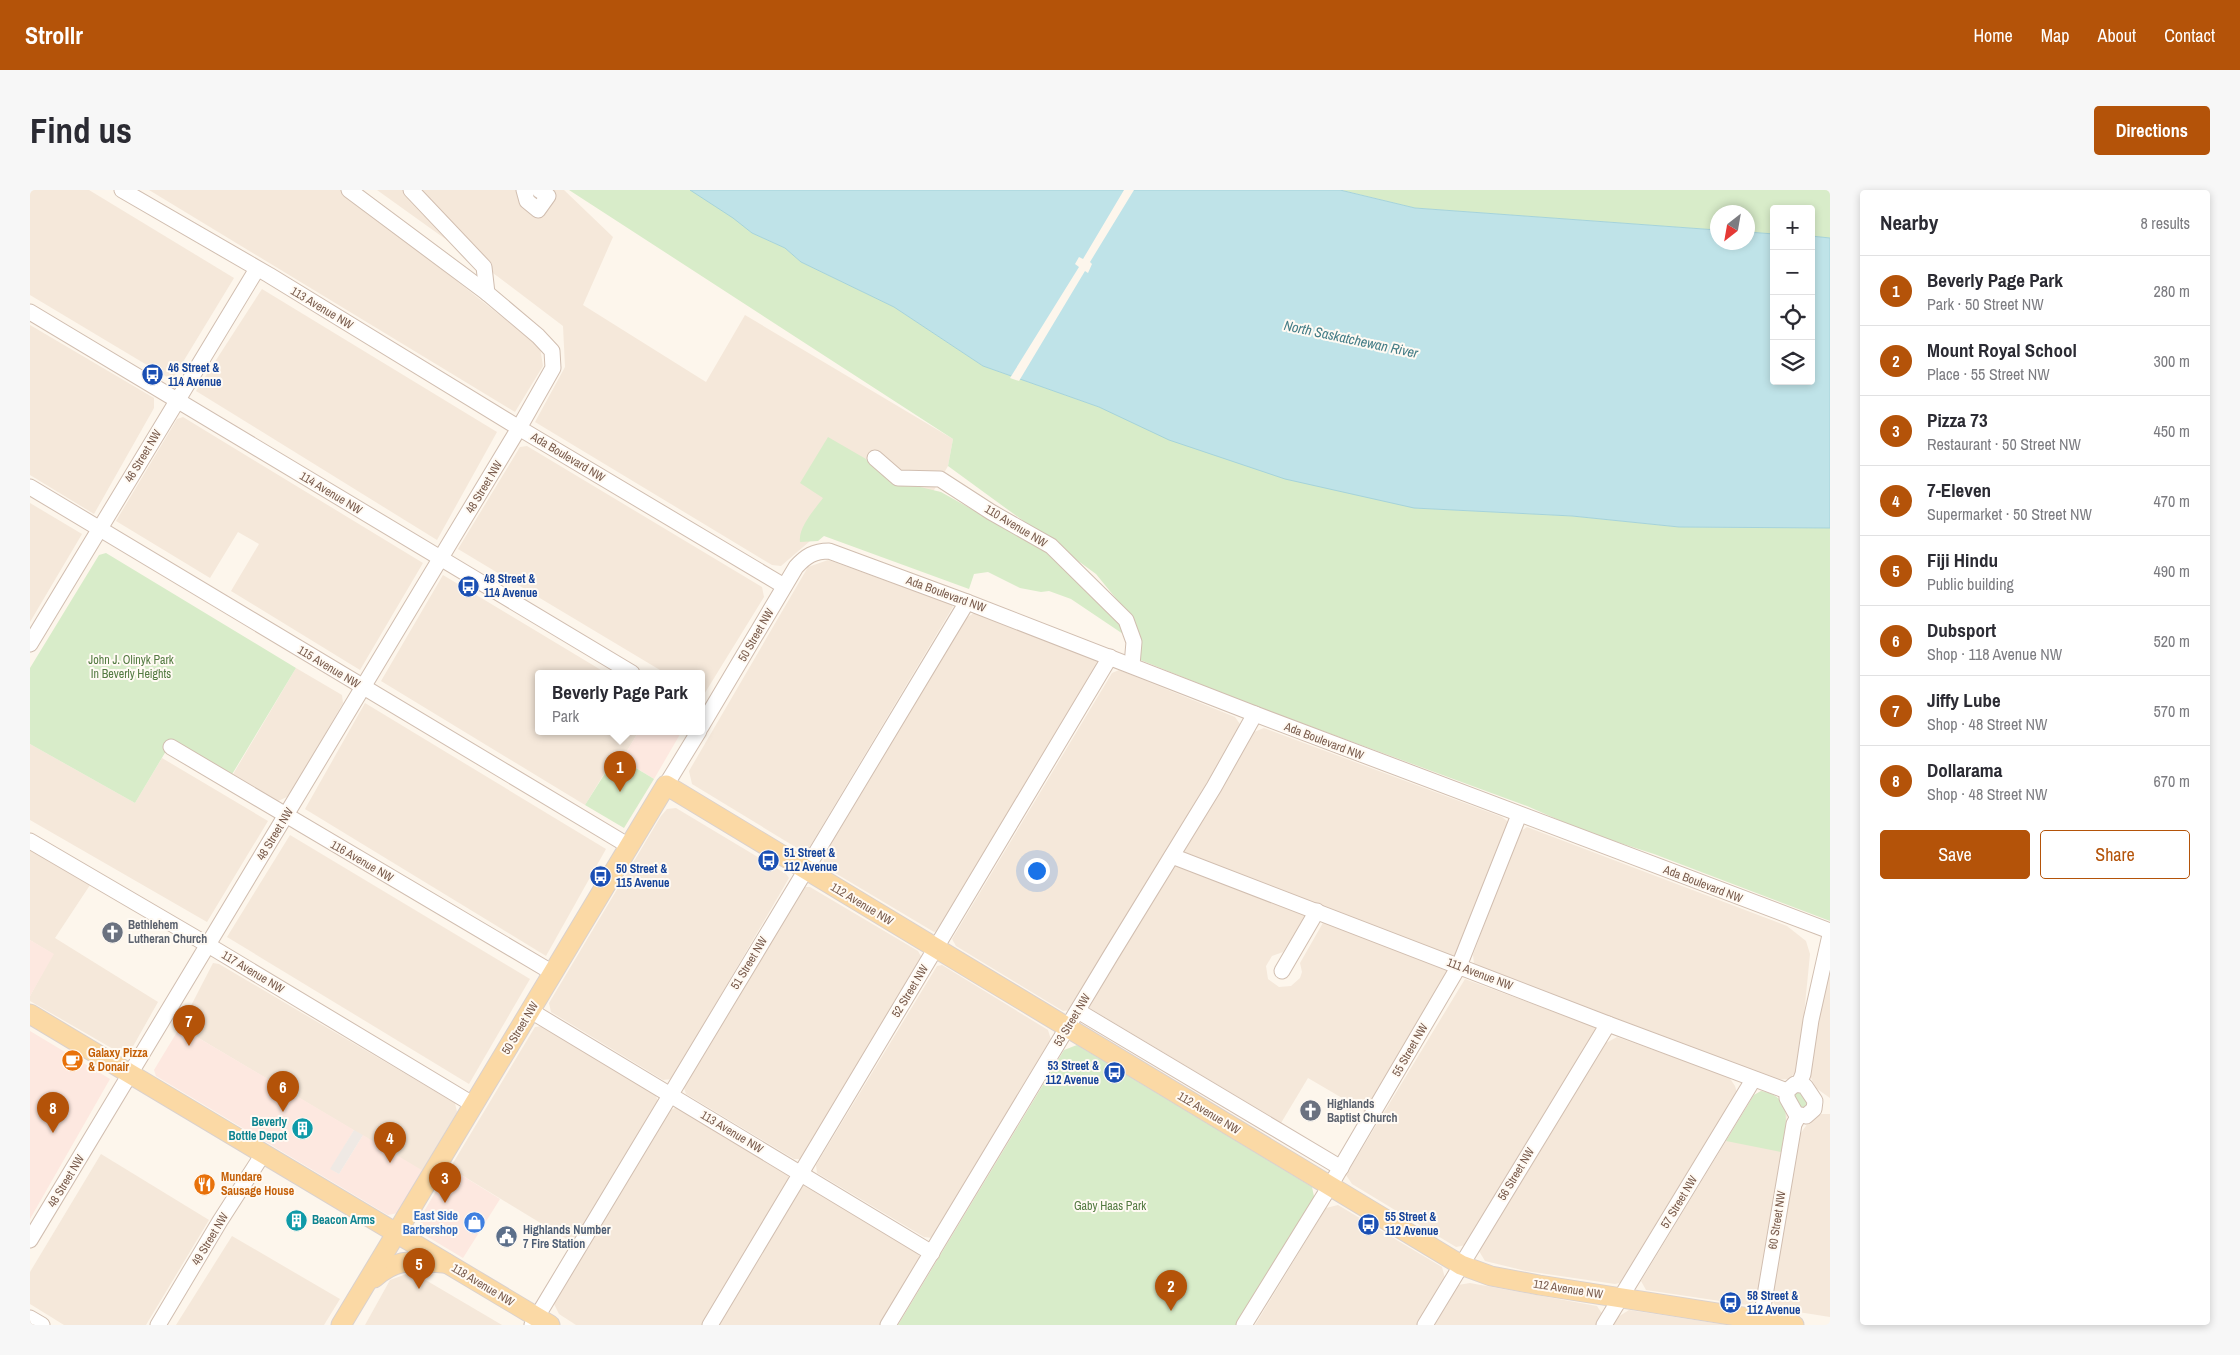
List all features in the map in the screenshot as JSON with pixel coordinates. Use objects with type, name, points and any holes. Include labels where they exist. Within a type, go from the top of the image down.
[{"type":"main road","name":"112 Avenue NW","points":[[666,785],[1461,1266],[1491,1276],[1761,1322],[1794,1325]]},
{"type":"main road","name":"50 Street NW","points":[[341,1325],[666,785]]},
{"type":"main road","name":"118 Avenue NW","points":[[30,1014],[448,1263],[540,1322]]},
{"type":"main road","points":[[366,1285],[387,1266],[397,1262],[448,1263]]},
{"type":"street","name":"113 Avenue NW","points":[[122,190],[257,269],[519,428]]},
{"type":"street","name":"Ada Boulevard NW","points":[[348,190],[487,293],[538,336],[552,351],[553,368],[519,428],[784,586]]},
{"type":"street","points":[[411,190],[484,267],[487,293]]},
{"type":"street","points":[[524,190],[527,201],[538,210],[548,196],[539,190]]},
{"type":"street","name":"46 Street NW","points":[[30,644],[257,269]]},
{"type":"street","name":"114 Avenue NW","points":[[30,312],[627,670]]},
{"type":"street","name":"48 Street NW","points":[[30,1240],[519,428]]},
{"type":"street","name":"110 Avenue NW","points":[[875,458],[898,478],[940,478],[991,512],[1050,546],[1126,620],[1134,642],[1132,665]]},
{"type":"street","name":"115 Avenue NW","points":[[30,488],[629,846]]},
{"type":"street","name":"Ada Boulevard NW","points":[[818,551],[829,551],[967,602],[1830,933]]},
{"type":"street","name":"50 Street NW","points":[[705,717],[796,567],[806,556],[818,551]]},
{"type":"street","name":"51 Street NW","points":[[540,1322],[670,1094],[967,602]]},
{"type":"street","name":"52 Street NW","points":[[710,1325],[1110,657]]},
{"type":"street","name":"53 Street NW","points":[[888,1325],[1067,1027],[1214,788],[1255,714]]},
{"type":"street","name":"50 Street NW","points":[[666,785],[695,735]]},
{"type":"street","name":"116 Avenue NW","points":[[171,747],[553,973]]},
{"type":"street","name":"55 Street NW","points":[[1244,1325],[1341,1168],[1459,966],[1519,815]]},
{"type":"street","name":"117 Avenue NW","points":[[30,841],[208,944],[474,1105]]},
{"type":"street","name":"111 Avenue NW","points":[[1172,856],[1753,1080],[1793,1087]]},
{"type":"street","points":[[1282,971],[1317,911]]},
{"type":"street","points":[[1793,1087],[1808,1088],[1823,1105],[1810,1114],[1799,1115],[1793,1111],[1788,1102],[1793,1087],[1803,1074],[1811,1020],[1830,933]]},
{"type":"street","name":"112 Avenue NW","points":[[1078,1010],[1341,1168]]},
{"type":"street","name":"113 Avenue NW","points":[[531,1011],[932,1253]]},
{"type":"street","name":"56 Street NW","points":[[1425,1325],[1608,1024]]},
{"type":"street","name":"57 Street NW","points":[[1604,1325],[1753,1080]]},
{"type":"street","name":"60 Street NW","points":[[1761,1322],[1794,1124],[1799,1115]]},
{"type":"street","name":"49 Street NW","points":[[158,1325],[220,1221],[264,1154]]},
{"type":"street","points":[[30,1318],[42,1325]]},
{"type":"shaded area","points":[[30,190],[89,190],[234,278],[172,380],[30,295]]},
{"type":"shaded area","points":[[149,190],[342,190],[540,347],[543,366],[515,412]]},
{"type":"shaded area","points":[[377,190],[564,190],[613,237],[583,305],[706,382],[745,315],[953,439],[948,466],[930,497],[817,535],[781,566],[772,565],[535,422],[565,367],[563,326]]},
{"type":"shaded area","points":[[262,289],[497,432],[437,540],[196,391]]},
{"type":"shaded area","points":[[30,325],[154,398],[154,408],[94,514],[30,475]]},
{"type":"shaded area","points":[[183,417],[423,563],[360,670],[231,591],[259,544],[238,532],[210,578],[116,521],[177,419]]},
{"type":"shaded area","points":[[527,446],[762,587],[764,597],[705,693],[705,670],[660,670],[458,549],[520,447]]},
{"type":"shaded area","points":[[30,503],[82,534],[30,622]]},
{"type":"shaded area","points":[[828,560],[951,604],[953,607],[809,848],[802,851],[692,784],[689,771],[808,567]]},
{"type":"shaded area","points":[[443,575],[601,670],[535,670],[535,735],[637,735],[622,759],[615,756],[585,805],[381,681]]},
{"type":"shaded area","points":[[974,613],[1091,656],[1097,661],[1096,670],[939,930],[934,932],[825,867],[823,857],[966,618]]},
{"type":"shaded area","points":[[296,668],[342,695],[343,703],[289,796],[276,802],[232,776]]},
{"type":"shaded area","points":[[1119,670],[1235,717],[1240,724],[1236,734],[1071,1010],[1063,1011],[956,946],[952,939],[1112,673]]},
{"type":"shaded area","points":[[365,703],[606,849],[546,956],[305,809]]},
{"type":"shaded area","points":[[1264,728],[1502,817],[1507,821],[1507,827],[1456,955],[1452,956],[1189,856],[1184,852],[1185,847],[1254,732]]},
{"type":"shaded area","points":[[637,735],[679,735],[654,779],[622,759]]},
{"type":"shaded area","points":[[30,744],[135,803],[162,758],[268,821],[207,922],[30,820]]},
{"type":"shaded area","points":[[676,808],[786,874],[789,878],[672,1079],[663,1080],[551,1012],[549,1003],[661,816],[667,809]]},
{"type":"shaded area","points":[[1527,827],[1787,926],[1806,941],[1810,954],[1799,1066],[1790,1079],[1775,1080],[1474,964],[1473,955],[1518,833]]},
{"type":"shaded area","points":[[290,835],[530,979],[469,1084],[227,937]]},
{"type":"shaded area","points":[[30,850],[90,885],[55,938],[158,1002],[127,1057],[30,1001],[30,996],[53,954],[30,940]]},
{"type":"shaded area","points":[[1175,863],[1307,914],[1283,952],[1272,956],[1266,966],[1268,979],[1279,987],[1291,986],[1300,978],[1302,972],[1300,963],[1324,921],[1445,968],[1449,974],[1366,1112],[1308,1078],[1281,1123],[1088,1007]]},
{"type":"shaded area","points":[[804,887],[810,887],[918,951],[922,958],[804,1159],[794,1159],[686,1094],[684,1088]]},
{"type":"shaded area","points":[[30,940],[54,954],[30,996]]},
{"type":"shaded area","points":[[213,963],[219,964],[455,1103],[457,1112],[422,1171],[180,1027]]},
{"type":"shaded area","points":[[942,965],[1048,1030],[1052,1043],[933,1238],[924,1237],[817,1173],[816,1165],[937,966]]},
{"type":"shaded area","points":[[1830,967],[1830,1098],[1816,1088],[1810,1076],[1826,972]]},
{"type":"shaded area","points":[[1465,979],[1595,1027],[1596,1032],[1466,1245],[1456,1247],[1352,1184],[1346,1175]]},
{"type":"shaded area","points":[[543,1026],[654,1093],[659,1102],[575,1244],[450,1168],[535,1027]]},
{"type":"shaded area","points":[[180,1027],[354,1130],[331,1169],[339,1174],[363,1135],[425,1172],[398,1213],[388,1215],[156,1076],[154,1070]]},
{"type":"shaded area","points":[[30,1031],[110,1079],[30,1219]]},
{"type":"shaded area","points":[[1617,1037],[1729,1077],[1735,1086],[1738,1096],[1624,1282],[1615,1284],[1526,1271],[1485,1261],[1479,1251],[1606,1043]]},
{"type":"shaded area","points":[[1761,1091],[1771,1093],[1782,1102],[1787,1116],[1758,1300],[1747,1305],[1646,1290],[1641,1281],[1754,1095]]},
{"type":"shaded area","points":[[677,1107],[787,1172],[790,1182],[702,1325],[576,1325],[559,1314],[554,1304],[669,1111]]},
{"type":"shaded area","points":[[1821,1114],[1830,1114],[1830,1317],[1779,1309],[1770,1299],[1798,1137],[1808,1123]]},
{"type":"shaded area","points":[[354,1130],[363,1135],[339,1174],[330,1169]]},
{"type":"shaded area","points":[[101,1154],[209,1220],[146,1325],[64,1325],[30,1304],[30,1272]]},
{"type":"shaded area","points":[[450,1168],[500,1199],[463,1258],[428,1237],[421,1230],[420,1218]]},
{"type":"shaded area","points":[[801,1185],[807,1185],[917,1251],[920,1258],[880,1325],[718,1325]]},
{"type":"shaded area","points":[[1338,1205],[1442,1267],[1446,1282],[1419,1325],[1255,1325],[1326,1208]]},
{"type":"shaded area","points":[[232,1236],[340,1299],[324,1325],[176,1325]]},
{"type":"shaded area","points":[[412,1272],[502,1325],[365,1325],[390,1280]]},
{"type":"shaded area","points":[[1470,1283],[1597,1306],[1603,1315],[1597,1325],[1434,1325],[1458,1285]]},
{"type":"shaded area","points":[[1629,1310],[1727,1325],[1613,1325],[1618,1317]]},
{"type":"green space","points":[[569,190],[691,190],[733,217],[752,233],[785,248],[801,262],[894,307],[983,366],[1099,407],[1415,508],[1572,516],[1679,527],[1830,528],[1830,921],[1654,854],[1586,832],[1527,806],[1252,705],[1138,659],[1131,617],[1096,574],[948,466],[953,439]]},
{"type":"green space","points":[[1341,190],[1830,190],[1830,238],[1815,236],[1815,205],[1770,205],[1770,234],[1755,233],[1755,205],[1710,205],[1710,229],[1415,208]]},
{"type":"green space","points":[[828,437],[866,459],[887,479],[941,492],[1043,549],[1120,620],[1126,636],[1071,599],[1049,591],[1041,592],[1020,588],[988,572],[974,574],[969,589],[824,536],[818,541],[800,542],[804,524],[823,498],[800,483]]},
{"type":"green space","name":"John J. Olinyk Park In Beverly Heights","points":[[106,553],[296,668],[231,776],[172,741],[135,803],[30,744],[30,668],[99,555]]},
{"type":"green space","points":[[616,756],[654,779],[624,828],[585,805]]},
{"type":"green space","name":"Gaby Haas Park","points":[[1077,1045],[1312,1187],[1315,1201],[1240,1325],[898,1325],[1064,1050]]},
{"type":"green space","points":[[1761,1091],[1772,1094],[1784,1106],[1786,1123],[1781,1152],[1726,1141],[1754,1095]]},
{"type":"green space","points":[[1800,1091],[1809,1104],[1804,1108],[1801,1108],[1793,1098],[1794,1093]]},
{"type":"water","name":"North Saskatchewan River","points":[[690,190],[1340,190],[1415,208],[1710,229],[1710,250],[1755,250],[1755,233],[1770,234],[1770,385],[1815,385],[1815,236],[1830,238],[1830,528],[1679,527],[1572,516],[1414,508],[1285,479],[1169,440],[1099,407],[983,366],[894,307],[801,262],[785,248],[752,233]]},
{"type":"pier","points":[[1124,190],[1134,190],[1090,262],[1092,264],[1088,273],[1085,271],[1019,381],[1010,378],[1079,267],[1075,264],[1079,257],[1083,259]]},
{"type":"place","name":"46 Street & 114 Avenue","points":[[152,375]]},
{"type":"place","name":"48 Street & 114 Avenue","points":[[468,586]]},
{"type":"place","name":"Beverly Page Park","points":[[620,792]]},
{"type":"place","name":"51 Street & 112 Avenue","points":[[768,860]]},
{"type":"place","name":"50 Street & 115 Avenue","points":[[600,876]]},
{"type":"place","name":"Bethlehem Lutheran Church","points":[[112,932]]},
{"type":"place","name":"Jiffy Lube","points":[[189,1046]]},
{"type":"place","name":"Galaxy Pizza & Donair","points":[[72,1060]]},
{"type":"place","name":"53 Street & 112 Avenue","points":[[1115,1073]]},
{"type":"place","name":"Highlands Baptist Church","points":[[1311,1111]]},
{"type":"place","name":"Dubsport","points":[[283,1112]]},
{"type":"place","name":"Beverly Bottle Depot","points":[[303,1129]]},
{"type":"place","name":"Dollarama","points":[[53,1133]]},
{"type":"place","name":"7-Eleven","points":[[390,1163]]},
{"type":"place","name":"Mundare Sausage House","points":[[205,1184]]},
{"type":"place","name":"Pizza 73","points":[[445,1203]]},
{"type":"place","name":"Beacon Arms","points":[[296,1220]]},
{"type":"place","name":"East Side Barbershop","points":[[474,1223]]},
{"type":"place","name":"55 Street & 112 Avenue","points":[[1369,1224]]},
{"type":"place","name":"Highlands Number 7 Fire Station","points":[[507,1237]]},
{"type":"place","name":"Fiji Hindu","points":[[419,1289]]},
{"type":"place","name":"58 Street & 112 Avenue","points":[[1731,1303]]},
{"type":"place","name":"Mount Royal School","points":[[1171,1311]]}]
